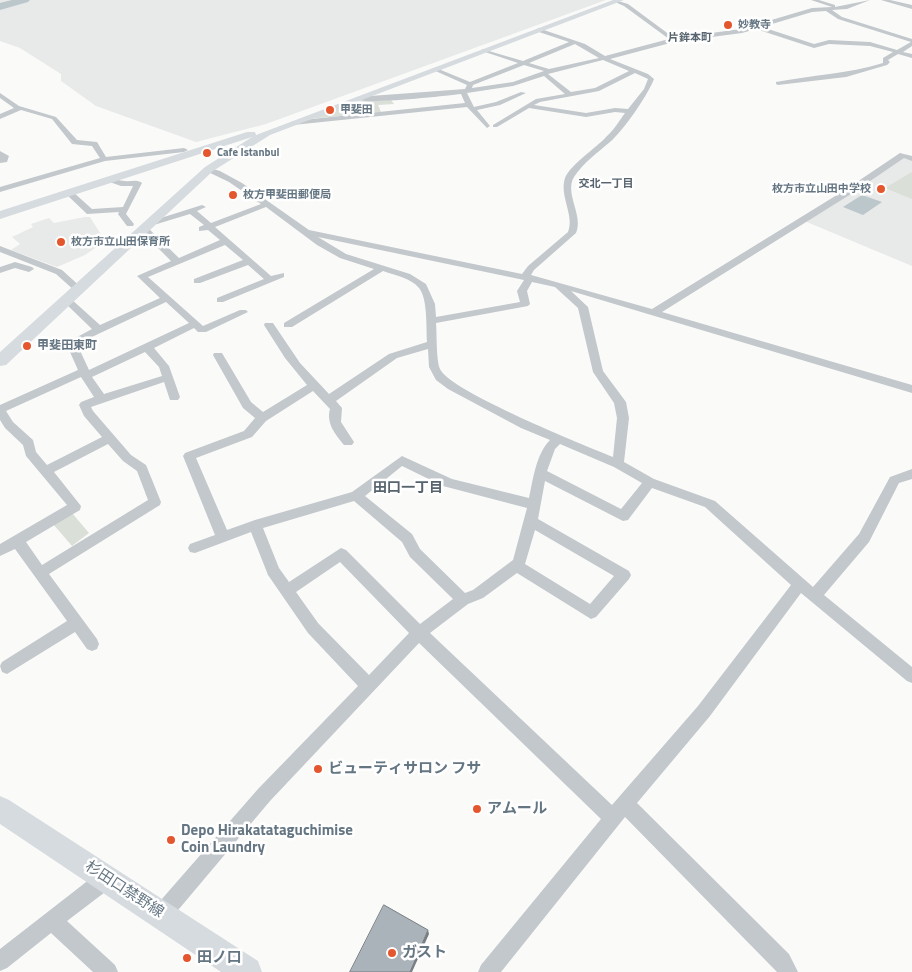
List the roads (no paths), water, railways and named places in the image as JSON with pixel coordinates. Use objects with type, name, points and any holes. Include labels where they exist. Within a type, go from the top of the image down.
[{"type":"street","points":[[814,0],[840,8]]},
{"type":"street","points":[[356,99],[493,87],[542,76],[547,73],[673,40],[742,31],[812,10],[840,8],[867,0]]},
{"type":"street","points":[[884,0],[912,7]]},
{"type":"street","points":[[0,361],[209,169],[266,133],[619,1],[673,40]]},
{"type":"street","points":[[827,9],[840,18],[912,43]]},
{"type":"street","points":[[757,27],[814,46],[829,42],[870,44],[912,56]]},
{"type":"street","points":[[431,321],[525,304],[522,291],[527,277],[540,259],[572,233],[575,226],[568,194],[569,178],[592,152],[609,139],[647,89],[651,79],[646,75],[602,58],[583,44],[538,30]]},
{"type":"street","points":[[467,88],[524,62],[576,42]]},
{"type":"street","points":[[778,83],[845,76],[868,71],[885,64],[887,62],[885,59],[912,43]]},
{"type":"street","points":[[484,50],[524,62],[547,73],[569,94]]},
{"type":"street","points":[[434,69],[467,88]]},
{"type":"street","points":[[495,126],[538,100],[597,90],[633,71]]},
{"type":"street","points":[[467,88],[470,107],[487,126]]},
{"type":"street","points":[[293,123],[498,104],[523,93]]},
{"type":"street","points":[[0,95],[20,108],[54,118],[75,142],[94,144],[104,159]]},
{"type":"street","points":[[528,106],[586,115],[615,110],[630,111]]},
{"type":"street","points":[[0,117],[20,108]]},
{"type":"street","points":[[0,215],[110,180],[186,152],[239,136],[266,133]]},
{"type":"street","points":[[0,190],[104,159],[186,152]]},
{"type":"street","points":[[0,153],[5,156],[4,160],[0,161]]},
{"type":"street","points":[[653,313],[848,192],[903,155],[912,159]]},
{"type":"street","points":[[209,169],[225,175],[268,204],[295,227],[306,232],[556,284],[912,389]]},
{"type":"street","points":[[110,180],[121,184],[138,183],[122,214],[130,224]]},
{"type":"street","points":[[69,192],[90,212],[126,209]]},
{"type":"street","points":[[205,228],[268,204]]},
{"type":"street","points":[[146,227],[202,207]]},
{"type":"street","points":[[192,211],[205,228],[226,241],[272,280]]},
{"type":"street","points":[[146,227],[177,261]]},
{"type":"street","points":[[306,232],[320,243],[343,256],[408,276],[423,286],[430,304],[434,367],[440,377],[452,386],[524,425],[560,438],[618,464],[650,482],[710,504],[814,596],[912,676]]},
{"type":"street","points":[[226,241],[142,276],[202,330],[243,312]]},
{"type":"street","points":[[0,249],[59,272],[78,289]]},
{"type":"street","points":[[197,280],[249,261]]},
{"type":"street","points":[[0,270],[15,265],[37,271],[59,272]]},
{"type":"street","points":[[288,326],[382,268]]},
{"type":"street","points":[[220,300],[281,275]]},
{"type":"street","points":[[556,284],[583,307],[598,372],[620,402],[623,418],[618,464]]},
{"type":"street","points":[[101,399],[85,374],[71,343],[167,298]]},
{"type":"street","points":[[67,300],[98,329]]},
{"type":"street","points":[[0,551],[75,506],[30,453],[29,443],[9,424],[0,409],[147,347],[195,324]]},
{"type":"street","points":[[269,325],[302,375],[312,387],[336,408],[333,414],[337,428],[348,442]]},
{"type":"street","points":[[329,400],[393,356],[432,344]]},
{"type":"street","points":[[147,347],[164,366],[166,378],[174,397]]},
{"type":"street","points":[[218,355],[240,382],[247,405],[262,418]]},
{"type":"street","points":[[40,573],[155,502],[142,468],[127,458],[88,413],[85,406],[166,378]]},
{"type":"street","points":[[223,537],[189,456],[248,434],[262,418],[312,387]]},
{"type":"street","points":[[46,471],[109,438]]},
{"type":"street","points":[[162,915],[264,795],[419,633],[463,600],[478,594],[518,563],[531,521],[540,473],[550,447],[560,438]]},
{"type":"street","points":[[195,548],[255,525],[356,496],[402,460],[413,468],[435,478],[533,504]]},
{"type":"street","points":[[540,473],[623,516],[650,482]]},
{"type":"street","points":[[814,596],[864,538],[894,480],[912,474]]},
{"type":"street","points":[[356,496],[407,538],[415,553],[463,600]]},
{"type":"street","points":[[516,565],[591,613],[624,575],[531,521]]},
{"type":"street","points":[[255,525],[273,570],[287,591],[313,628],[368,686]]},
{"type":"street","points":[[17,542],[92,644]]},
{"type":"street","points":[[287,591],[342,554],[419,633],[613,818]]},
{"type":"street","points":[[488,972],[613,818],[704,711],[800,584]]},
{"type":"street","points":[[7,667],[76,623]]},
{"type":"street","points":[[625,804],[782,962],[788,972]]},
{"type":"street","name":"杉田口禁野線","points":[[0,809],[247,972]]},
{"type":"street","points":[[0,961],[106,879]]},
{"type":"street","points":[[52,921],[108,972]]},
{"type":"waterway","points":[[0,7],[24,0]]},
{"type":"place","name":"妙教寺","points":[[728,25]]},
{"type":"place","name":"甲斐田","points":[[330,110]]},
{"type":"place","name":"Cafe Istanbul","points":[[207,153]]},
{"type":"place","name":"枚方市立山田中学校","points":[[881,189]]},
{"type":"place","name":"枚方甲斐田郵便局","points":[[233,195]]},
{"type":"place","name":"枚方市立山田保育所","points":[[61,242]]},
{"type":"place","name":"甲斐田東町","points":[[27,346]]},
{"type":"place","name":"ビューティサロン フサ","points":[[318,769]]},
{"type":"place","name":"アムール","points":[[477,809]]},
{"type":"place","name":"Depo Hirakatataguchimise Coin Laundry","points":[[171,840]]},
{"type":"place","name":"ガスト","points":[[392,953]]},
{"type":"place","name":"田ノ口","points":[[187,958]]},
{"type":"district","name":"片鉾本町","points":[[690,38]]},
{"type":"district","name":"交北一丁目","points":[[606,184]]},
{"type":"district","name":"田口一丁目","points":[[408,489]]}]
